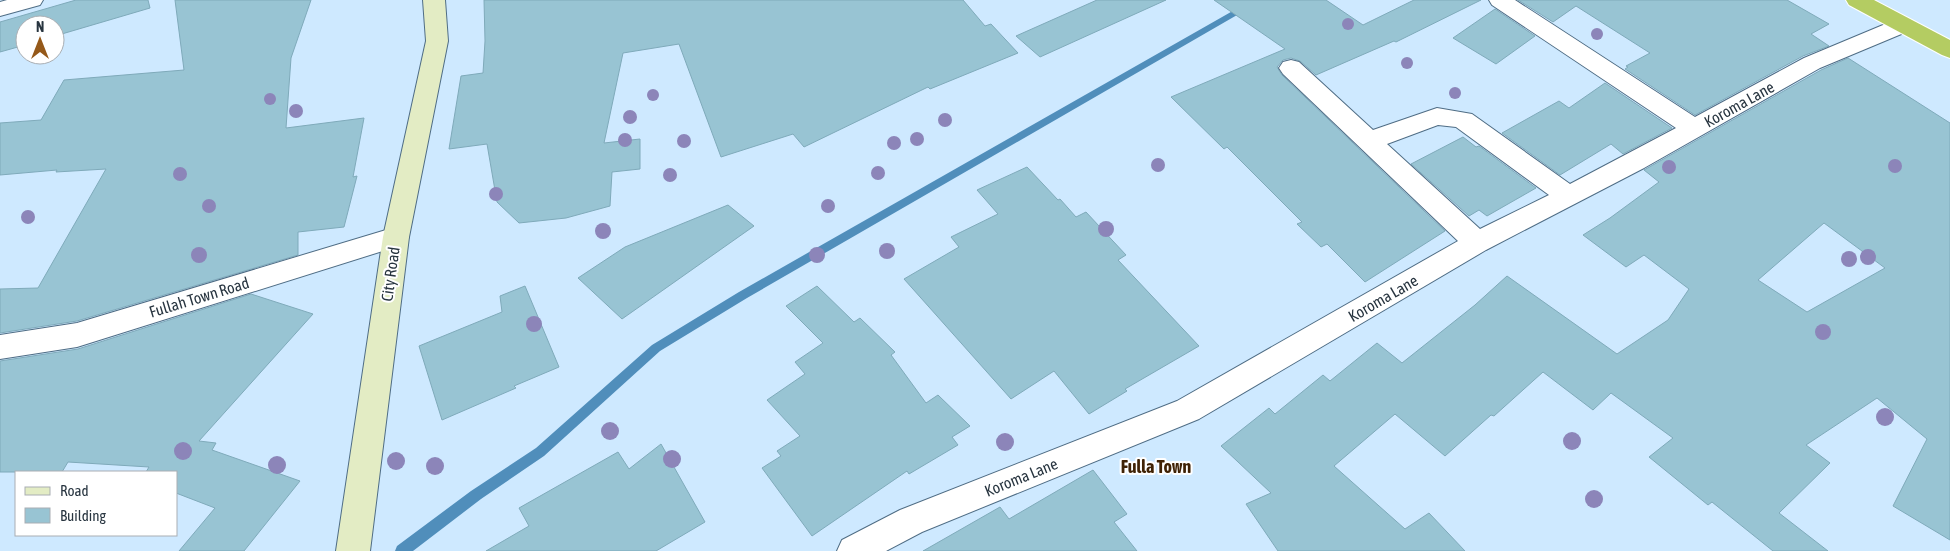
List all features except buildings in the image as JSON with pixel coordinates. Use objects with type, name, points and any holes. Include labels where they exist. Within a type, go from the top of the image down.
[{"type":"highway","points":[[1857,0],[1950,50]]},
{"type":"highway","points":[[1886,0],[1950,33]]},
{"type":"main road","name":"City Road","points":[[353,551],[396,237],[437,41],[434,0]]},
{"type":"street","points":[[0,9],[32,0]]},
{"type":"street","points":[[1500,0],[1695,129]]},
{"type":"street","name":"Koroma Lane","points":[[854,551],[911,521],[1188,410],[1477,243],[1695,129],[1812,64],[1903,25]]},
{"type":"street","points":[[1291,68],[1477,243]]},
{"type":"street","points":[[1369,141],[1437,116],[1463,120],[1569,196]]},
{"type":"street","name":"Fullah Town Road","points":[[0,347],[77,335],[396,237]]},
{"type":"waterway","points":[[402,551],[476,495],[540,452],[656,348],[743,295],[1259,0]]},
{"type":"district","name":"Fulla Town","points":[[1156,466]]}]
